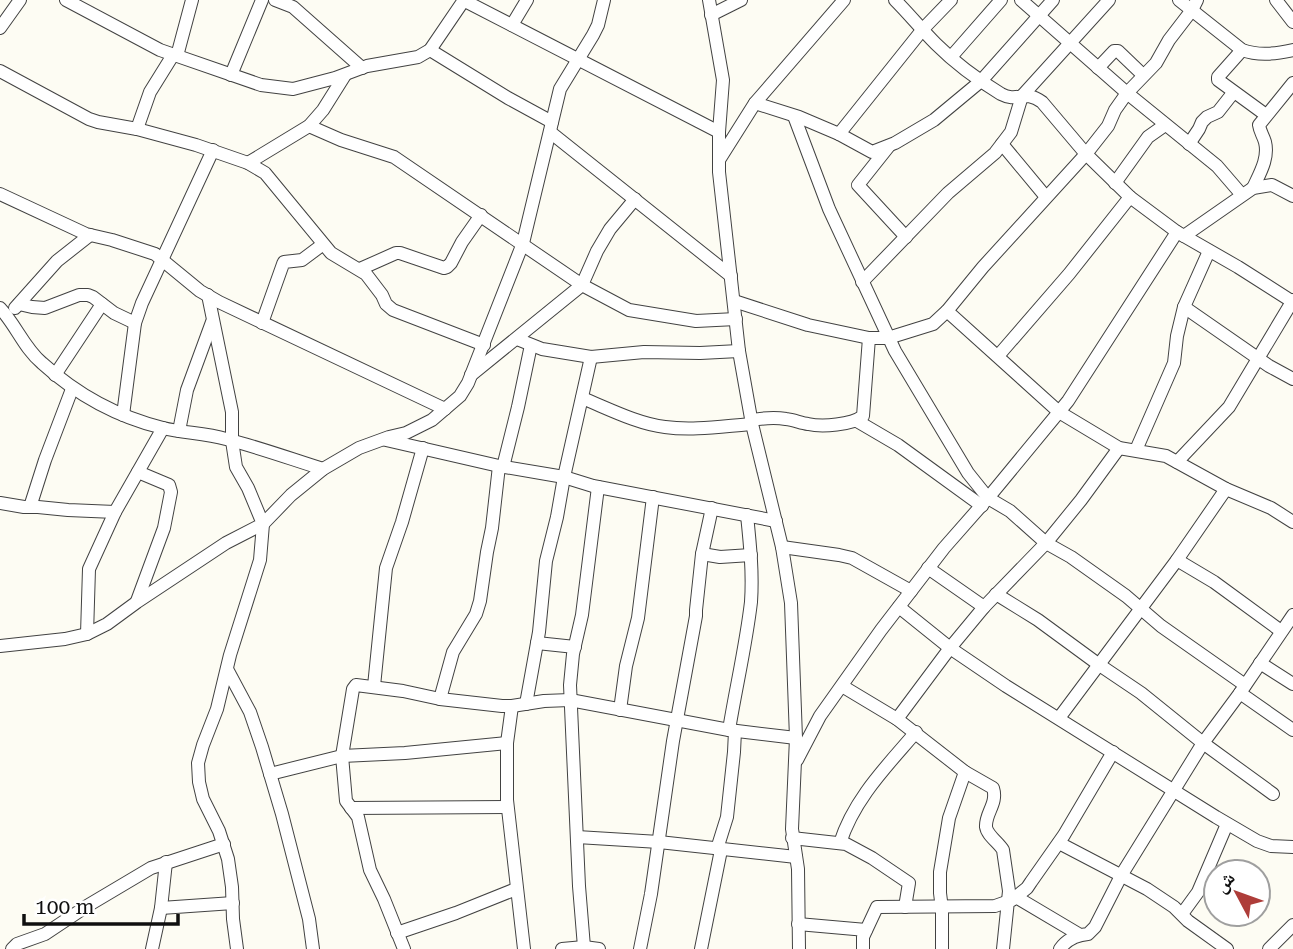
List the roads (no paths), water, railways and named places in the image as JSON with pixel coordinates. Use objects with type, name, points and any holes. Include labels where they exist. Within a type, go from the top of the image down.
[{"type":"street","points":[[0,28],[20,0]]},
{"type":"street","points":[[66,0],[148,44],[175,55],[261,85],[293,89],[362,68],[418,57],[430,50],[463,0],[719,132]]},
{"type":"street","points":[[136,129],[150,92],[175,55],[192,0]]},
{"type":"street","points":[[231,75],[262,0]]},
{"type":"street","points":[[275,0],[293,7],[362,68]]},
{"type":"street","points":[[512,24],[527,0]]},
{"type":"street","points":[[0,646],[65,639],[87,634],[107,624],[226,543],[262,524],[291,495],[323,469],[359,448],[406,433],[432,420],[465,389],[523,243],[560,89],[598,24],[604,0]]},
{"type":"street","points":[[709,0],[723,80],[719,161],[739,351],[752,422],[782,547],[793,622],[796,738],[792,838],[798,869],[799,949]]},
{"type":"street","points":[[711,15],[741,0]]},
{"type":"street","points":[[719,161],[755,103],[845,0]]},
{"type":"street","points":[[895,0],[935,44],[981,81],[1005,96],[1034,96],[1042,102],[1086,153],[1130,197],[1180,234],[1293,301],[1229,407],[1177,462]]},
{"type":"street","points":[[839,134],[923,29],[951,0]]},
{"type":"street","points":[[951,57],[1001,0]]},
{"type":"street","points":[[1021,0],[1165,125],[1248,191]]},
{"type":"street","points":[[755,103],[839,134],[872,152],[889,146],[934,120],[981,81],[1053,0]]},
{"type":"street","points":[[862,282],[948,193],[995,153],[1011,132],[1022,96],[1109,0]]},
{"type":"street","points":[[1179,0],[1195,5],[1242,50],[1251,54],[1293,50]]},
{"type":"street","points":[[1276,0],[1293,22]]},
{"type":"street","points":[[734,301],[808,325],[869,338],[888,338],[933,324],[1086,153],[1108,126],[1127,93],[1156,63],[1195,5]]},
{"type":"street","points":[[430,50],[551,127],[731,276]]},
{"type":"street","points":[[1098,68],[1116,50],[1143,75]]},
{"type":"street","points":[[1242,50],[1217,79],[1266,115]]},
{"type":"street","points":[[0,71],[89,119],[213,150],[248,163],[265,173],[322,245],[360,269],[393,310],[484,345]]},
{"type":"street","points":[[248,163],[309,126],[323,110],[345,75]]},
{"type":"street","points":[[1248,191],[1264,165],[1266,154],[1259,125],[1293,83]]},
{"type":"street","points":[[1189,144],[1202,122],[1218,112],[1233,93]]},
{"type":"street","points":[[794,116],[829,209],[888,338],[985,502]]},
{"type":"street","points":[[1115,183],[1148,137],[1165,125]]},
{"type":"street","points":[[309,126],[341,140],[394,157],[582,285],[629,310],[695,321],[736,319]]},
{"type":"street","points":[[1002,144],[1046,197]]},
{"type":"street","points":[[889,146],[858,185],[906,237]]},
{"type":"street","points":[[123,415],[135,323],[213,150]]},
{"type":"street","points":[[795,764],[820,716],[899,607],[928,568],[1068,401],[1180,234],[1248,191],[1272,184],[1293,196]]},
{"type":"street","points":[[0,194],[90,235],[155,254],[208,295],[445,408]]},
{"type":"street","points":[[998,356],[1069,274],[1130,197]]},
{"type":"street","points":[[471,375],[582,285],[610,229],[635,199]]},
{"type":"street","points":[[360,269],[396,253],[447,267],[481,215]]},
{"type":"street","points":[[90,235],[57,261],[19,304],[4,312],[28,349],[40,362],[72,389],[123,415],[163,428],[232,441],[323,469]]},
{"type":"street","points":[[262,323],[284,262],[302,260],[322,245]]},
{"type":"street","points":[[1136,450],[1174,363],[1184,307],[1209,251]]},
{"type":"street","points":[[19,304],[45,308],[79,295],[88,295],[135,323]]},
{"type":"street","points":[[208,295],[232,412],[232,441],[236,467],[248,488],[262,524],[260,560],[217,709],[198,763],[203,799],[224,844],[231,878],[237,949]]},
{"type":"street","points":[[55,375],[103,304]]},
{"type":"street","points":[[1184,307],[1257,359],[1293,379]]},
{"type":"street","points":[[947,311],[1059,412],[1119,448],[1154,453],[1177,462],[1293,521]]},
{"type":"street","points":[[178,431],[187,390],[212,322]]},
{"type":"street","points":[[582,398],[663,427],[685,428],[752,422],[772,417],[816,425],[850,423],[863,416],[869,338]]},
{"type":"street","points":[[517,339],[542,349],[591,357],[644,352],[739,351]]},
{"type":"street","points":[[440,699],[453,652],[476,614],[480,601],[501,466],[518,407],[531,345]]},
{"type":"street","points":[[526,704],[537,643],[546,561],[591,357]]},
{"type":"street","points":[[30,507],[72,389]]},
{"type":"street","points":[[857,421],[985,502],[1010,511],[1046,543],[1071,557],[1126,596],[1140,610],[1293,730]]},
{"type":"street","points":[[87,634],[89,569],[115,512],[163,428]]},
{"type":"street","points":[[382,439],[501,466],[564,477],[598,487],[776,521]]},
{"type":"street","points":[[374,686],[386,568],[424,448]]},
{"type":"street","points":[[897,719],[950,648],[984,607],[1046,543],[1119,448]]},
{"type":"street","points":[[137,602],[164,528],[171,492],[169,485],[138,472]]},
{"type":"street","points":[[584,947],[570,685],[598,487]]},
{"type":"street","points":[[1059,718],[1177,560],[1226,489]]},
{"type":"street","points":[[621,710],[626,666],[638,618],[653,497]]},
{"type":"street","points":[[0,503],[24,507],[115,512]]},
{"type":"street","points":[[640,949],[696,616],[702,554],[712,508]]},
{"type":"street","points":[[701,949],[727,817],[734,752],[732,731],[751,602],[751,555],[747,515]]},
{"type":"street","points":[[782,547],[852,558],[911,591]]},
{"type":"street","points":[[702,554],[720,557],[751,555]]},
{"type":"street","points":[[1177,560],[1214,582],[1281,631]]},
{"type":"street","points":[[928,568],[984,607]]},
{"type":"street","points":[[996,594],[1038,620],[1141,693],[1273,794]]},
{"type":"street","points":[[899,607],[950,648],[1006,686],[1227,824],[1270,846],[1293,846]]},
{"type":"street","points":[[1060,949],[1064,943],[1088,934],[1095,927],[1122,874],[1203,743],[1293,615]]},
{"type":"street","points":[[537,643],[575,647]]},
{"type":"street","points":[[1260,663],[1293,684]]},
{"type":"street","points":[[227,669],[250,712],[271,774],[309,919],[313,949]]},
{"type":"street","points":[[404,949],[370,870],[358,817],[346,801],[342,755],[353,689],[356,685],[440,699],[512,706],[570,700],[732,731],[796,738]]},
{"type":"street","points":[[842,686],[897,719],[965,772],[993,788],[995,798],[986,826],[1003,850],[1012,900],[1003,949]]},
{"type":"street","points":[[512,706],[507,743],[507,807],[524,949]]},
{"type":"street","points":[[840,843],[864,792],[916,732]]},
{"type":"street","points":[[271,774],[342,755],[507,743]]},
{"type":"street","points":[[863,949],[863,937],[877,907],[995,906],[1012,900],[1031,882],[1059,843],[1113,752]]},
{"type":"street","points":[[942,949],[940,872],[949,818],[965,772]]},
{"type":"street","points":[[351,808],[507,807]]},
{"type":"street","points":[[1182,914],[1198,892],[1227,824]]},
{"type":"street","points":[[577,837],[659,842],[796,857]]},
{"type":"street","points":[[792,838],[846,844],[872,858],[908,881],[905,907]]},
{"type":"street","points":[[1059,843],[1122,874],[1165,901],[1227,949]]},
{"type":"street","points":[[12,949],[17,944],[45,934],[151,868],[224,844]]},
{"type":"street","points":[[152,949],[161,908],[166,862]]},
{"type":"street","points":[[397,933],[516,889]]},
{"type":"street","points":[[1012,900],[1080,935]]},
{"type":"street","points":[[161,908],[233,903]]},
{"type":"street","points":[[798,924],[866,930]]},
{"type":"street","points":[[1269,949],[1293,925]]},
{"type":"street","points":[[562,949],[599,949]]}]
